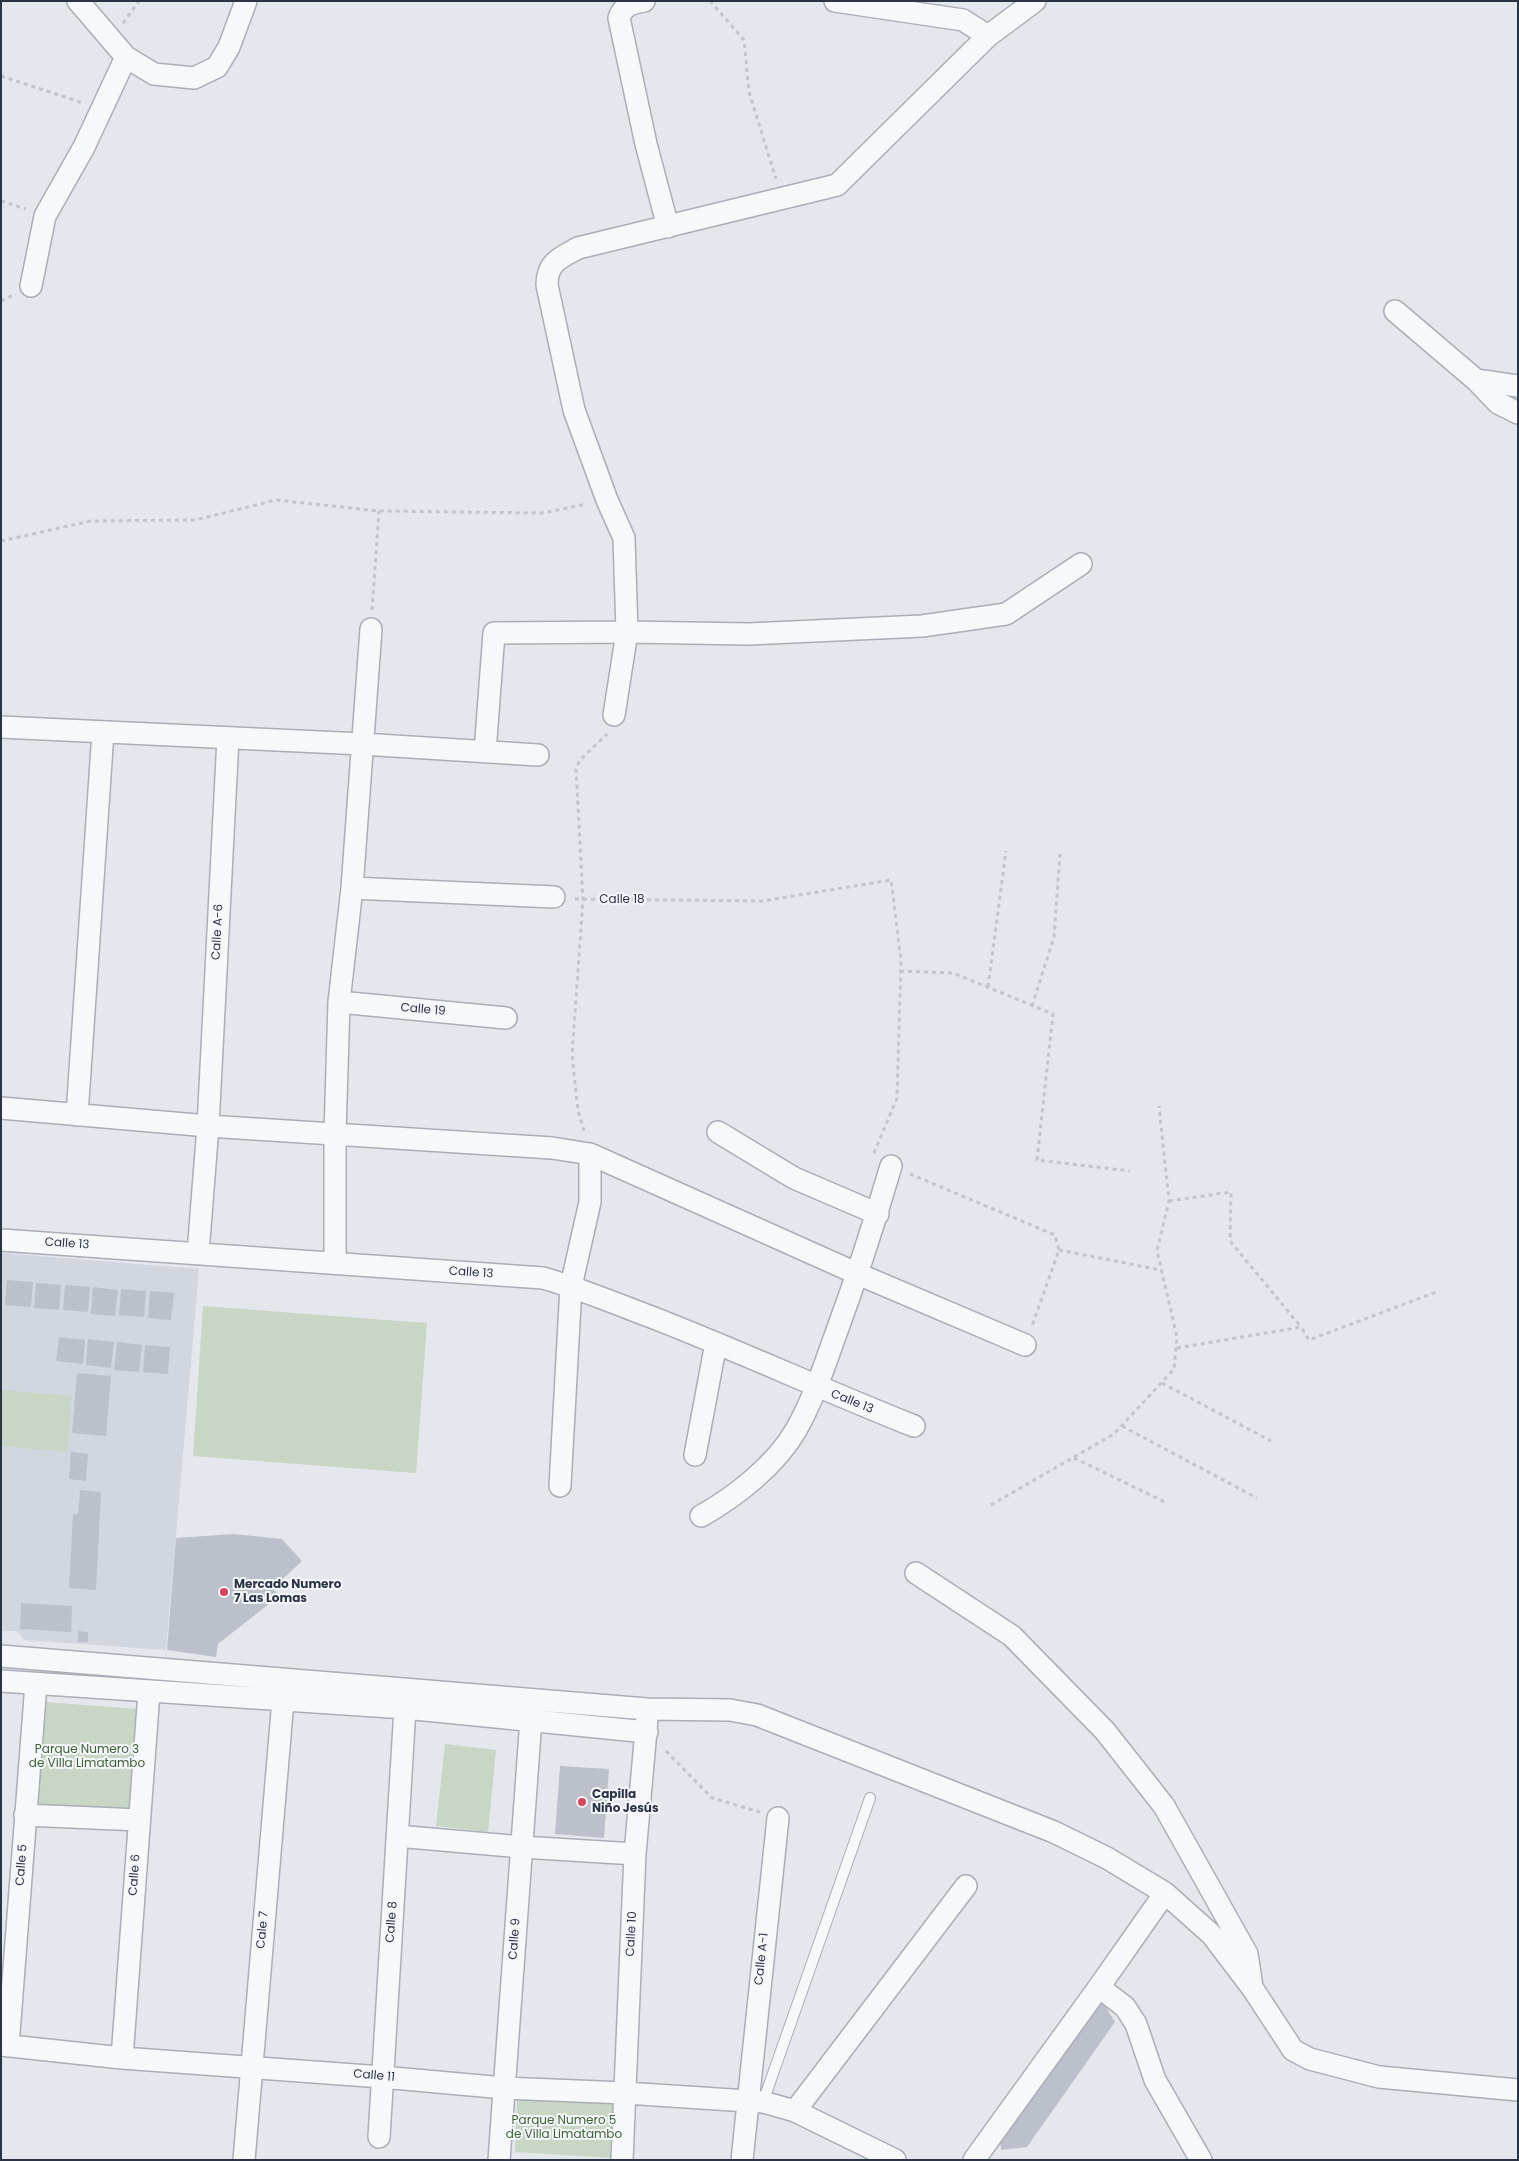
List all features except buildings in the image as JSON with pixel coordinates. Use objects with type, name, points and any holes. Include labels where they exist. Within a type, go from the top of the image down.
[{"type":"street","points":[[78,1],[126,57],[154,74],[194,78],[217,67],[228,47],[246,1]]},
{"type":"street","points":[[644,1],[631,4],[622,10],[619,18],[646,144],[668,226]]},
{"type":"street","points":[[836,1],[963,20],[988,36]]},
{"type":"street","points":[[614,715],[627,632],[624,538],[607,500],[574,410],[547,285],[547,273],[555,262],[578,248],[837,185],[988,36],[1035,1]]},
{"type":"street","points":[[32,286],[45,216],[84,148],[126,57]]},
{"type":"street","points":[[1395,311],[1476,380],[1498,403],[1518,413]]},
{"type":"street","points":[[1476,380],[1518,386]]},
{"type":"street","points":[[485,752],[494,633],[627,632],[749,634],[922,626],[1006,614],[1080,564]]},
{"type":"street","points":[[335,1262],[335,1134],[339,1002],[352,888],[370,629]]},
{"type":"street","points":[[1,728],[362,744],[538,755]]},
{"type":"street","points":[[77,1115],[103,732]]},
{"type":"street","name":"Calle A-6","points":[[198,1253],[208,1126],[228,738]]},
{"type":"street","points":[[352,888],[554,897]]},
{"type":"street","name":"Calle 19","points":[[339,1002],[506,1018]]},
{"type":"street","points":[[1,1108],[208,1126],[552,1148],[590,1154],[858,1274],[1025,1345]]},
{"type":"street","points":[[718,1132],[794,1178],[878,1214]]},
{"type":"street","points":[[560,1486],[571,1286],[590,1202],[590,1154]]},
{"type":"street","points":[[701,1516],[741,1490],[775,1458],[795,1432],[816,1387],[858,1274],[878,1214],[891,1166]]},
{"type":"street","name":"Calle 13","points":[[1,1240],[544,1278],[571,1286],[716,1343],[816,1387],[914,1426]]},
{"type":"street","points":[[695,1454],[716,1343]]},
{"type":"street","points":[[916,1573],[1012,1636],[1105,1731],[1164,1806],[1247,1954],[1253,1989]]},
{"type":"street","points":[[1,1656],[648,1708],[730,1710],[756,1715],[1054,1832],[1107,1858],[1165,1893],[1212,1935],[1253,1989],[1293,2050],[1310,2059],[1379,2076],[1518,2090]]},
{"type":"street","points":[[1,1681],[405,1708],[647,1732]]},
{"type":"street","name":"Calle 5","points":[[5,2046],[36,1684]]},
{"type":"street","name":"Calle 6","points":[[122,2058],[148,1692]]},
{"type":"street","name":"Cale 7","points":[[244,2160],[283,1700]]},
{"type":"street","name":"Calle 8","points":[[379,2137],[405,1708]]},
{"type":"street","name":"Calle 10","points":[[622,2160],[635,1854],[648,1708]]},
{"type":"street","name":"Calle 9","points":[[499,2160],[531,1719]]},
{"type":"street","points":[[25,1815],[140,1820]]},
{"type":"street","name":"Calle A-1","points":[[742,2160],[755,2102],[778,1818]]},
{"type":"street","points":[[397,1836],[522,1847],[635,1854]]},
{"type":"street","points":[[795,2111],[966,1886]]},
{"type":"street","points":[[974,2160],[1100,1987],[1165,1893]]},
{"type":"street","points":[[1100,1987],[1125,2007],[1136,2024],[1155,2080],[1201,2160]]},
{"type":"street","name":"Calle 11","points":[[5,2046],[122,2058],[252,2066],[504,2088],[625,2093],[755,2102],[795,2111],[895,2160]]},
{"type":"lane","points":[[755,2102],[870,1798]]},
{"type":"path","points":[[710,1],[744,40],[749,92],[782,199]]},
{"type":"path","points":[[1,76],[103,110]]},
{"type":"path","points":[[1,540],[91,521],[195,520],[276,500],[379,510],[543,513],[607,500]]},
{"type":"path","points":[[370,629],[379,510]]},
{"type":"path","points":[[590,1154],[578,1111],[572,1055],[583,900],[576,769],[580,760],[611,731],[614,715]]},
{"type":"path","points":[[988,987],[1006,851]]},
{"type":"path","points":[[1032,1006],[1054,937],[1060,854]]},
{"type":"path","name":"Calle 18","points":[[554,897],[583,900],[763,901],[890,880],[900,971]]},
{"type":"path","points":[[1025,1345],[1059,1250],[1054,1234],[872,1157],[897,1098],[900,971],[953,973],[1053,1014],[1037,1160],[1130,1171]]},
{"type":"path","points":[[991,1506],[1114,1434],[1174,1369],[1178,1337],[1157,1251],[1169,1201],[1159,1106]]},
{"type":"path","points":[[1169,1201],[1231,1192],[1230,1241],[1301,1327],[1309,1340],[1438,1291]]},
{"type":"path","points":[[1059,1250],[1161,1270]]},
{"type":"path","points":[[1177,1348],[1301,1327]]},
{"type":"path","points":[[1162,1383],[1271,1441]]},
{"type":"path","points":[[1122,1426],[1257,1498]]},
{"type":"path","points":[[1074,1458],[1167,1503]]},
{"type":"path","points":[[647,1732],[712,1798],[778,1818]]},
{"type":"shaded area","points":[[1,1253],[199,1269],[166,1650],[25,1640],[17,1631],[1,1631]]},
{"type":"green space","points":[[203,1306],[427,1323],[416,1473],[193,1456]]},
{"type":"green space","points":[[1,1390],[72,1396],[67,1452],[1,1446]]},
{"type":"green space","name":"Parque Numero 3 de Villa Limatambo","points":[[45,1702],[137,1709],[130,1812],[38,1805]]},
{"type":"green space","points":[[445,1744],[496,1750],[488,1832],[436,1826]]},
{"type":"green space","name":"Parque Numero 5 de Villa Limatambo","points":[[517,2098],[614,2103],[612,2158],[515,2152]]},
{"type":"place","name":"Mercado Numero 7 Las Lomas","points":[[224,1592]]},
{"type":"place","name":"Capilla Niño Jesús","points":[[582,1802]]}]
